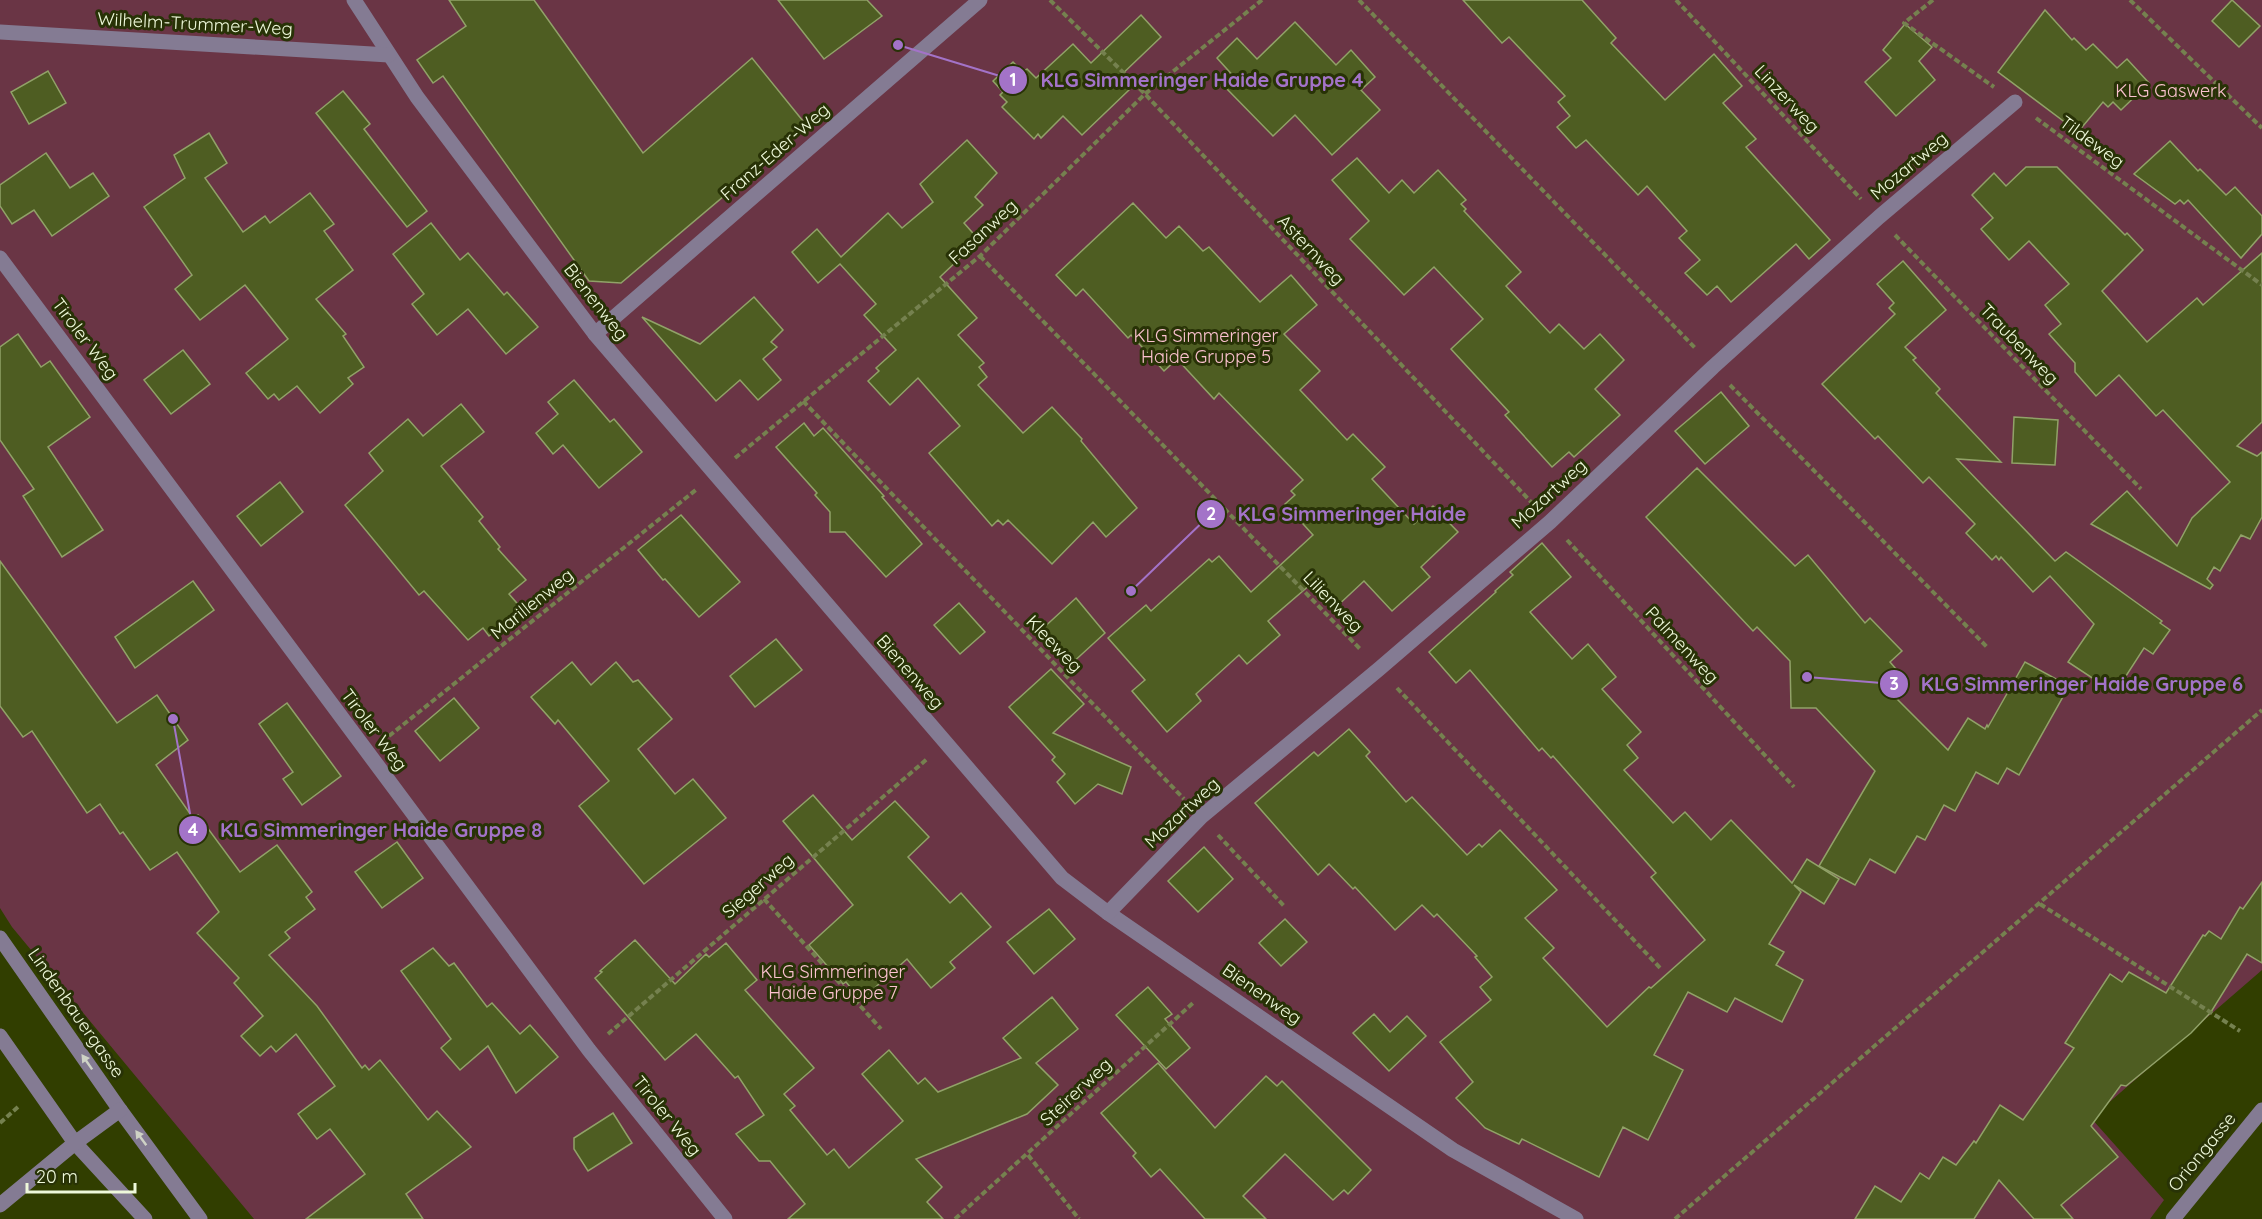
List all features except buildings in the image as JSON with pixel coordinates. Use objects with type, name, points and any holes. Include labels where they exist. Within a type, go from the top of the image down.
[{"type":"street","name":"Bienenweg","points":[[354,0],[417,97],[595,334],[1062,878],[1108,913],[1453,1150],[1576,1219]]},
{"type":"street","name":"Franz-Eder-Weg","points":[[595,334],[981,0]]},
{"type":"street","name":"Wilhelm-Trummer-Weg","points":[[0,32],[389,55]]},
{"type":"street","name":"Mozartweg","points":[[1108,913],[1202,817],[1550,522],[1713,368],[1879,217],[2015,102]]},
{"type":"street","name":"Tiroler Weg","points":[[0,258],[589,1050],[725,1219]]},
{"type":"street","name":"Lindenbauergasse","points":[[0,938],[120,1110],[200,1219]]},
{"type":"street","points":[[0,1036],[75,1143],[145,1219]]},
{"type":"street","points":[[0,1205],[75,1143],[120,1110]]},
{"type":"street","name":"Oriongasse","points":[[2173,1219],[2259,1117]]},
{"type":"path","name":"Asternweg","points":[[1050,0],[1145,94],[1550,522]]},
{"type":"path","name":"Fasanweg","points":[[714,475],[980,256],[1145,94],[1262,0]]},
{"type":"path","points":[[1359,0],[1713,368],[1987,647]]},
{"type":"path","name":"Linzerweg","points":[[1676,0],[1879,217]]},
{"type":"path","name":"Tildeweg","points":[[1933,0],[1904,22],[2262,285]]},
{"type":"path","points":[[2130,0],[2262,128]]},
{"type":"path","name":"Traubenweg","points":[[1879,217],[2140,489]]},
{"type":"path","name":"Lilienweg","points":[[980,256],[1379,669],[1662,970]]},
{"type":"path","name":"Kleeweg","points":[[803,401],[1202,817],[1285,907]]},
{"type":"path","name":"Marillenweg","points":[[367,754],[714,475]]},
{"type":"path","name":"Palmenweg","points":[[1550,522],[1794,787]]},
{"type":"path","points":[[1676,1219],[2262,710]]},
{"type":"path","name":"Siegerweg","points":[[589,1050],[945,742]]},
{"type":"path","points":[[764,899],[881,1029]]},
{"type":"path","points":[[2040,904],[2240,1031]]},
{"type":"path","name":"Steirerweg","points":[[955,1219],[1214,984]]},
{"type":"path","points":[[0,1123],[19,1107],[13,1099]]},
{"type":"path","points":[[1028,1155],[1079,1219]]},
{"type":"green space","points":[[0,0],[2262,0],[2262,970],[2091,1118],[2164,1200],[2150,1219],[254,1219],[12,927],[0,908]]},
{"type":"place","name":"KLG Simmeringer Haide Gruppe 4","points":[[898,45]]},
{"type":"place","name":"KLG Simmeringer Haide","points":[[1131,591]]},
{"type":"place","name":"KLG Simmeringer Haide Gruppe 6","points":[[1807,677]]},
{"type":"place","name":"KLG Simmeringer Haide Gruppe 8","points":[[173,719]]},
{"type":"park label","name":"KLG Gaswerk","points":[[2171,91]]},
{"type":"park label","name":"KLG Simmeringer Haide Gruppe 5","points":[[1206,346]]},
{"type":"park label","name":"KLG Simmeringer Haide Gruppe 7","points":[[833,982]]}]
